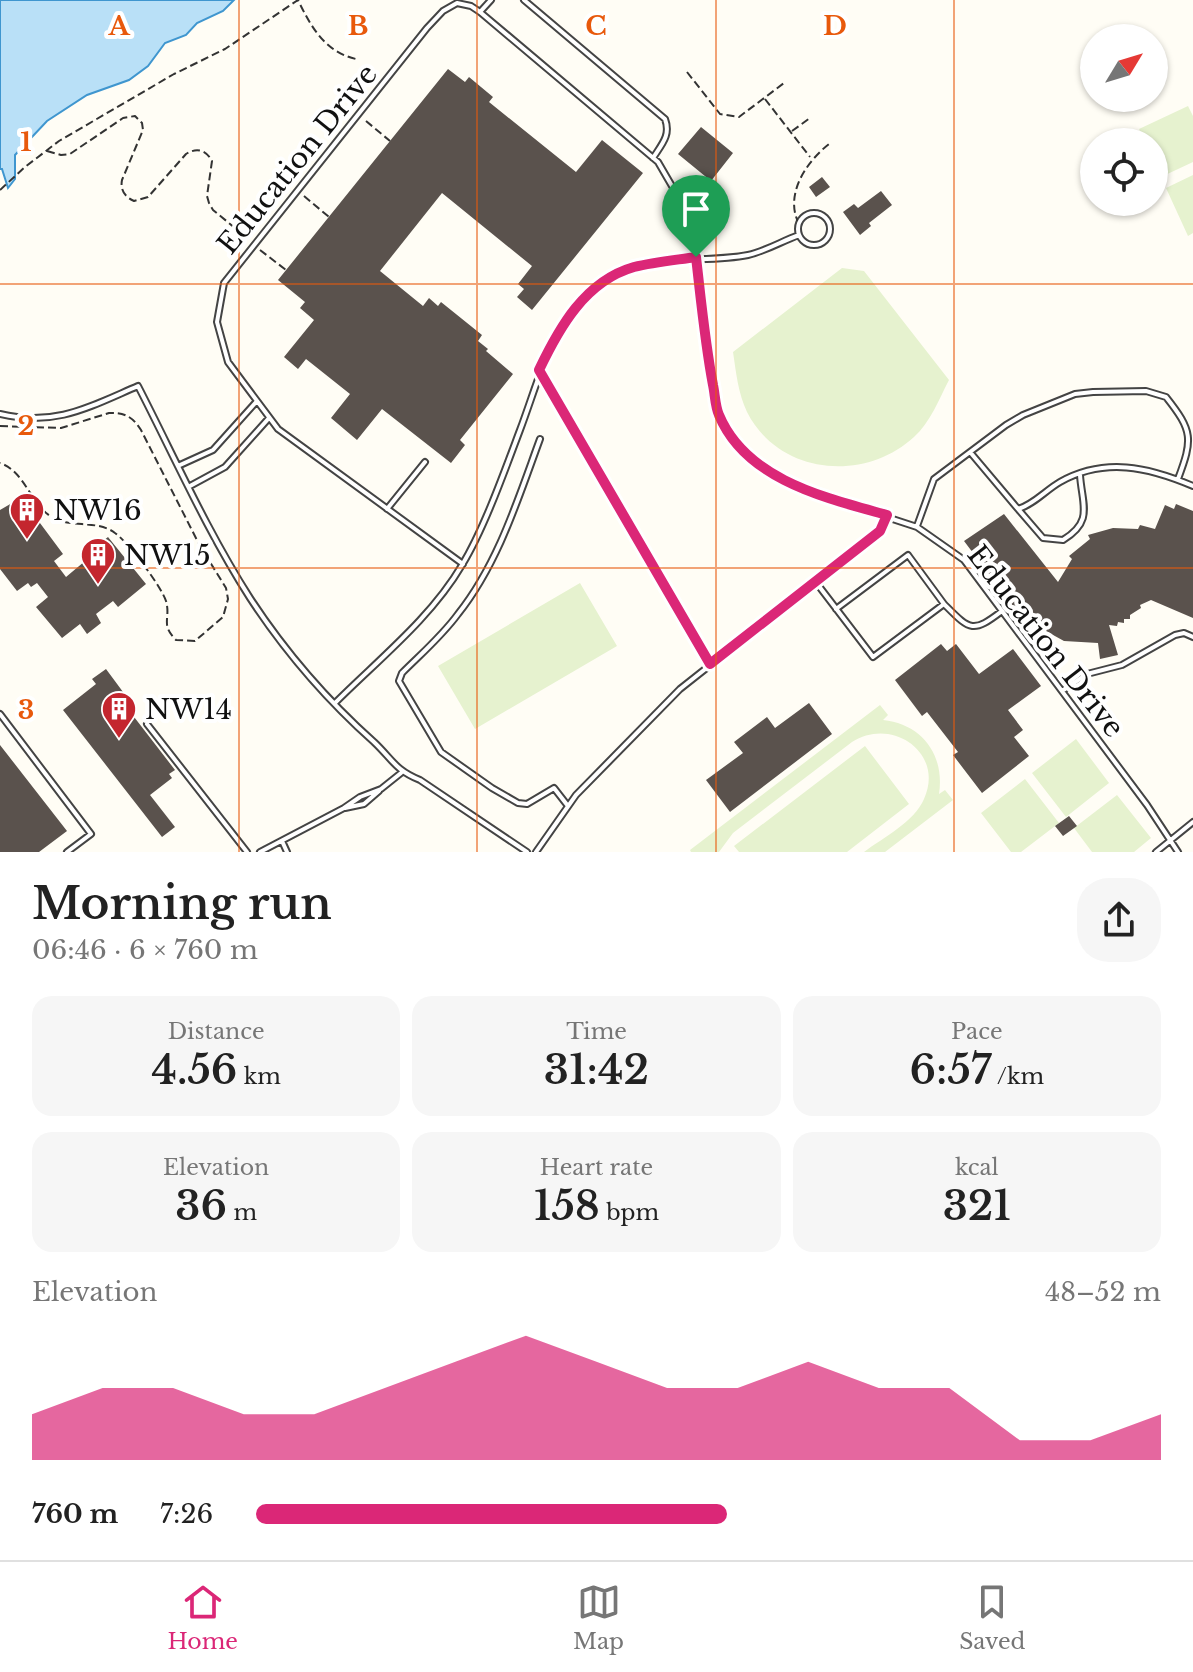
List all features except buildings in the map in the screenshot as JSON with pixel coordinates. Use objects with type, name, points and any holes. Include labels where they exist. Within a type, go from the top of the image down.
[{"type":"street","points":[[539,370],[710,664]]},
{"type":"lane","points":[[480,12],[491,0]]},
{"type":"lane","points":[[524,0],[665,119],[669,129],[653,158]]},
{"type":"lane","name":"Education Drive","points":[[463,564],[278,429],[228,362],[217,322],[224,283],[443,11],[457,3],[480,12],[653,158],[676,193],[694,234],[708,361],[719,415],[737,443],[767,471],[813,493],[917,527],[964,560],[1178,852]]},
{"type":"lane","points":[[815,213],[825,217],[830,226],[829,237],[821,244],[806,243],[799,235],[799,224],[805,215],[815,213]]},
{"type":"lane","points":[[335,703],[435,604],[463,564],[520,430],[539,370],[567,316],[601,285],[631,268],[696,257],[746,255],[799,235]]},
{"type":"lane","points":[[0,414],[54,419],[93,408],[138,386],[251,599],[278,636],[335,703],[388,754],[401,773],[420,780],[527,852]]},
{"type":"lane","points":[[917,527],[934,479],[1006,425],[1058,400],[1093,392],[1146,391],[1166,397],[1192,432],[1191,445],[1178,479]]},
{"type":"lane","points":[[179,466],[213,450],[257,401]]},
{"type":"lane","points":[[190,486],[225,467],[269,418]]},
{"type":"lane","points":[[540,439],[508,524],[474,592],[440,636],[402,673],[399,681],[435,745],[453,761],[518,803],[527,804],[554,788],[568,806]]},
{"type":"lane","points":[[970,452],[1043,538],[1063,540],[1081,525],[1085,514],[1080,474]]},
{"type":"lane","points":[[387,509],[425,462]]},
{"type":"lane","points":[[1018,509],[1062,481],[1124,465],[1156,471],[1193,486]]},
{"type":"lane","points":[[536,852],[568,806],[612,756],[680,689],[880,531],[887,515]]},
{"type":"lane","points":[[836,609],[908,555],[944,604],[961,621],[982,626],[1002,611]]},
{"type":"lane","points":[[815,581],[873,657],[944,604]]},
{"type":"lane","points":[[1062,691],[1087,674],[1122,665],[1175,635],[1184,633],[1193,637]]},
{"type":"lane","points":[[0,714],[91,834],[67,852]]},
{"type":"lane","points":[[147,724],[247,852]]},
{"type":"lane","points":[[260,852],[344,808],[364,804],[401,773]]},
{"type":"lane","points":[[1156,852],[1193,822]]},
{"type":"lane","points":[[282,841],[287,852]]},
{"type":"path","points":[[0,190],[46,151],[174,74],[225,49],[298,0],[326,44],[340,56],[356,59]]},
{"type":"path","points":[[687,72],[720,114],[739,117],[784,83]]},
{"type":"path","points":[[765,99],[811,158]]},
{"type":"path","points":[[46,151],[70,154],[125,117],[135,116],[142,123],[143,130],[122,180],[126,195],[134,201],[146,199],[186,154],[199,150],[208,154],[212,161],[209,203],[246,237]]},
{"type":"path","points":[[791,132],[810,118]]},
{"type":"path","points":[[366,121],[390,141]]},
{"type":"path","points":[[799,224],[793,214],[795,191],[811,158],[829,144]]},
{"type":"path","points":[[304,196],[329,217]]},
{"type":"path","points":[[256,246],[286,270]]},
{"type":"path","points":[[0,426],[61,428],[109,413],[131,417],[141,430],[200,546],[226,588],[228,599],[223,617],[195,641],[176,640],[165,621],[166,603],[162,593],[122,540],[113,531],[51,516],[16,473],[0,463]]},
{"type":"green space","points":[[1188,106],[1193,116],[1193,162],[1168,174],[1168,128],[1141,128]]},
{"type":"green space","points":[[1193,175],[1193,233],[1188,236],[1168,192],[1168,187]]},
{"type":"green space","points":[[842,268],[864,271],[949,380],[925,425],[914,437],[894,452],[848,466],[801,460],[780,449],[761,433],[744,405],[733,352]]},
{"type":"green space","points":[[580,583],[617,646],[475,729],[438,666]]},
{"type":"green space","points":[[880,705],[888,715],[883,720],[909,728],[928,744],[938,767],[939,794],[945,790],[953,800],[885,852],[864,852],[913,815],[924,799],[929,782],[921,754],[911,744],[898,736],[883,733],[867,735],[852,742],[733,833],[719,852],[691,852],[690,850]]},
{"type":"green space","points":[[1076,739],[1109,783],[1066,817],[1032,773]]},
{"type":"green space","points":[[865,746],[909,804],[847,852],[739,852],[734,846]]},
{"type":"green space","points":[[1025,779],[1059,823],[1021,852],[1011,852],[981,813]]},
{"type":"green space","points":[[1117,795],[1151,838],[1134,852],[1092,852],[1074,828]]},
{"type":"water","points":[[0,0],[234,0],[223,11],[197,23],[186,35],[165,43],[148,66],[129,80],[87,95],[47,121],[15,155],[15,179],[8,188],[0,169]]},
{"type":"place","name":"NW16","points":[[27,541]]},
{"type":"place","name":"NW15","points":[[98,586]]},
{"type":"place","name":"NW14","points":[[119,740]]},
{"type":"route","points":[[696,257],[708,361],[719,415],[737,443],[767,471],[813,493],[887,515],[880,531],[710,664],[539,370],[567,316],[612,277],[631,268],[696,257]]}]
